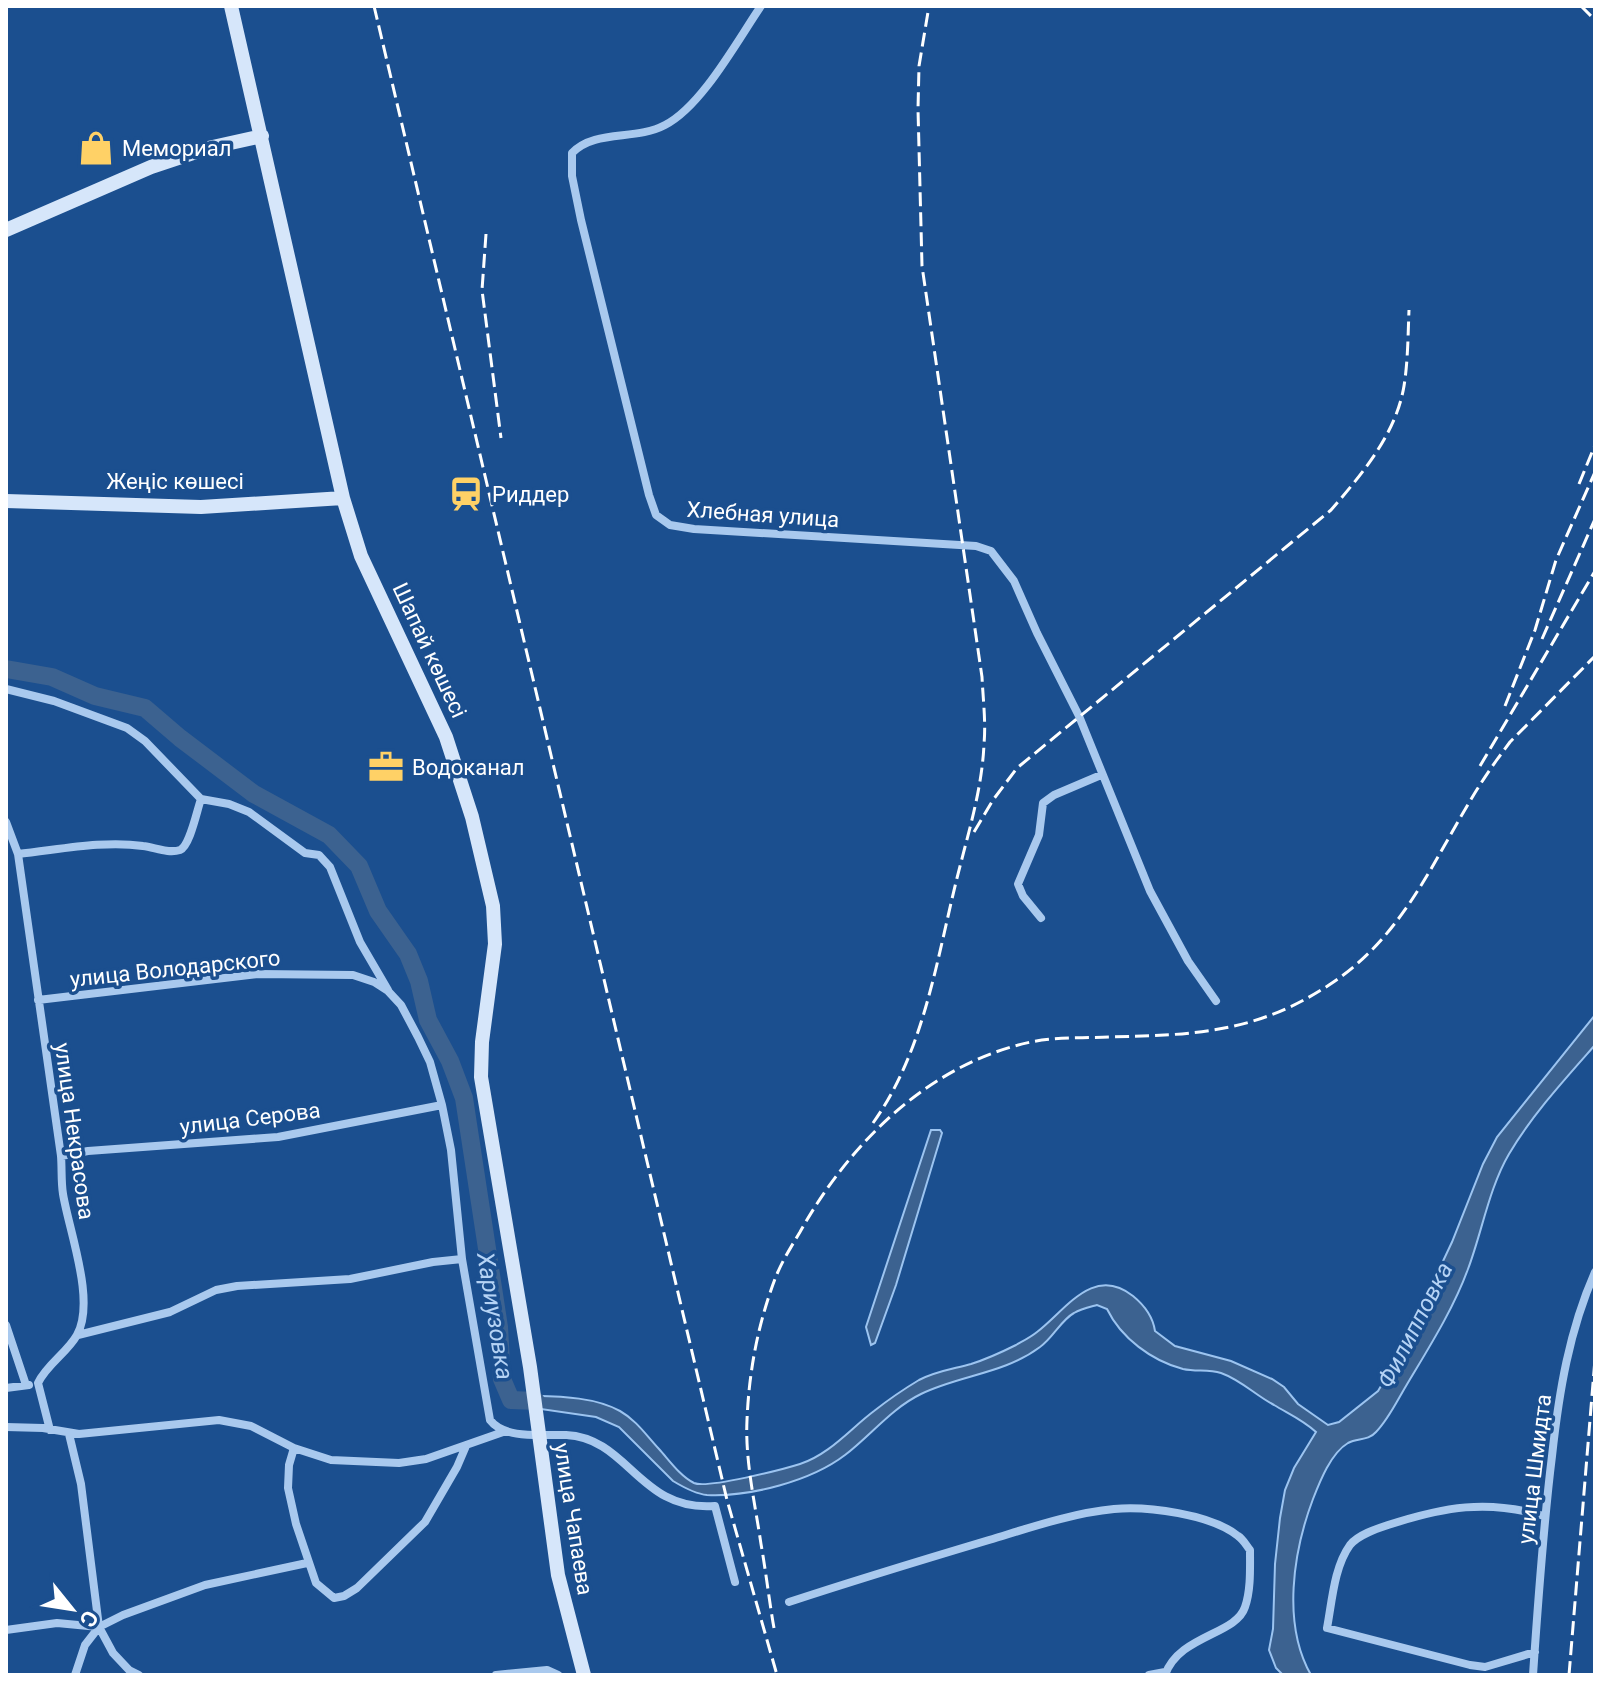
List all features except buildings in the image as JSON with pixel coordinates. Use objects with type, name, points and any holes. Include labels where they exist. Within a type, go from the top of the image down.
[{"type":"street","name":"Шапай көшесі","points":[[231,6],[343,498],[361,556],[446,737],[472,817],[493,906],[495,944],[483,1027],[481,1077],[530,1367]]},
{"type":"street","name":"Хлебная улица","points":[[761,6],[689,108],[664,126],[635,136],[601,138],[582,143],[572,153],[572,176],[588,249],[619,365],[640,466],[656,515],[670,525],[694,529],[976,546],[991,551],[1014,581],[1079,716],[1150,891],[1188,961],[1216,1001]]},
{"type":"street","points":[[6,230],[151,167],[208,148],[262,136]]},
{"type":"street","name":"Жеңіс көшесі","points":[[6,501],[201,507],[343,498]]},
{"type":"street","points":[[6,689],[54,701],[127,728],[145,741],[201,799],[229,804],[249,812],[305,853],[319,855],[330,867],[360,942],[388,991],[401,1005],[424,1049],[442,1105],[451,1150],[462,1259],[490,1420],[506,1431],[540,1436],[588,1437],[659,1495],[682,1504],[715,1506],[735,1582]]},
{"type":"street","points":[[1041,918],[1023,896],[1018,884],[1039,835],[1043,803],[1054,795],[1101,775]]},
{"type":"street","points":[[18,854],[105,845],[180,850],[187,845],[201,799]]},
{"type":"street","name":"улица Некрасова","points":[[6,822],[18,854],[61,1156],[63,1191],[82,1285],[83,1311],[78,1335]]},
{"type":"street","name":"улица Володарского","points":[[38,1000],[258,974],[353,975],[388,991]]},
{"type":"street","name":"улица Серова","points":[[61,1156],[88,1151],[278,1137],[442,1105]]},
{"type":"street","points":[[50,1430],[38,1383],[49,1366],[78,1335],[170,1312],[216,1290],[350,1279],[462,1259]]},
{"type":"street","name":"улица Шмидта","points":[[1533,1675],[1544,1516],[1568,1346],[1595,1272]]},
{"type":"street","points":[[6,1325],[26,1385]]},
{"type":"street","name":"улица Чапаева","points":[[530,1367],[558,1575],[584,1675]]},
{"type":"street","points":[[6,1388],[38,1383]]},
{"type":"street","points":[[6,1427],[69,1434],[219,1420],[251,1426],[294,1448],[331,1460],[399,1463],[426,1459],[506,1431]]},
{"type":"street","points":[[69,1434],[81,1484],[99,1627],[113,1653],[129,1670],[139,1675]]},
{"type":"street","points":[[294,1448],[289,1465],[288,1488],[307,1563],[316,1583],[334,1598],[357,1588],[425,1522],[466,1446]]},
{"type":"street","points":[[1535,1652],[1485,1667],[1327,1628],[1335,1584],[1346,1554],[1351,1544],[1372,1531],[1426,1513],[1466,1506],[1514,1507],[1544,1516]]},
{"type":"street","points":[[789,1602],[880,1572],[1061,1520],[1113,1509],[1148,1509],[1191,1516],[1221,1526],[1238,1536],[1250,1550],[1245,1608],[1237,1620],[1187,1645],[1165,1673],[1149,1675]]},
{"type":"street","points":[[75,1675],[85,1645],[99,1627],[123,1615],[205,1585],[307,1563]]},
{"type":"street","points":[[6,1630],[57,1623],[99,1627]]},
{"type":"street","points":[[496,1675],[547,1670],[558,1675]]},
{"type":"water","name":"Филипповка","points":[[1595,1015],[1595,1045],[1538,1111],[1502,1167],[1462,1284],[1431,1344],[1380,1427],[1370,1437],[1352,1441],[1342,1448],[1331,1460],[1319,1484],[1300,1542],[1294,1588],[1296,1633],[1311,1675],[1283,1675],[1276,1668],[1269,1650],[1273,1629],[1275,1564],[1285,1490],[1294,1468],[1316,1432],[1228,1376],[1183,1369],[1149,1354],[1129,1339],[1107,1309],[1097,1305],[1069,1316],[1045,1343],[1026,1356],[910,1400],[831,1464],[798,1480],[761,1490],[724,1495],[698,1493],[673,1481],[619,1427],[596,1417],[513,1405],[513,1395],[568,1397],[608,1406],[631,1419],[679,1472],[694,1483],[746,1478],[811,1460],[919,1380],[977,1362],[1016,1345],[1037,1332],[1080,1294],[1105,1285],[1119,1287],[1133,1296],[1147,1312],[1155,1331],[1175,1346],[1231,1361],[1272,1379],[1284,1387],[1298,1404],[1328,1425],[1339,1422],[1378,1391],[1396,1361],[1497,1137]]},
{"type":"water","points":[[931,1130],[942,1133],[896,1285],[875,1343],[871,1345],[866,1327]]},
{"type":"waterway","name":"Хариузовка","points":[[6,669],[52,677],[95,696],[145,708],[254,794],[329,835],[359,866],[378,911],[408,954],[419,981],[428,1020],[450,1061],[464,1098],[499,1327],[502,1379],[511,1400],[536,1401]]},
{"type":"railway","points":[[374,6],[727,1500],[777,1675]]},
{"type":"railway","points":[[873,1123],[904,1067],[926,1007],[977,796],[985,736],[982,677],[922,266],[919,66],[929,6]]},
{"type":"railway","points":[[1581,6],[1595,20]]},
{"type":"railway","points":[[486,234],[482,290],[501,438]]},
{"type":"railway","points":[[974,832],[1017,768],[1331,510],[1343,496],[1366,468],[1394,421],[1404,386],[1409,310]]},
{"type":"railway","points":[[1579,484],[1595,445]]},
{"type":"railway","points":[[1505,706],[1535,630],[1556,560],[1595,472]]},
{"type":"railway","points":[[1542,639],[1595,519]]},
{"type":"railway","points":[[1480,766],[1595,571]]},
{"type":"railway","points":[[774,1628],[748,1451],[747,1420],[752,1366],[759,1330],[777,1273],[842,1168],[895,1112],[958,1069],[994,1053],[1050,1039],[1169,1035],[1224,1028],[1276,1013],[1329,985],[1358,963],[1383,938],[1423,882],[1476,791],[1510,742],[1595,656]]},
{"type":"railway","points":[[1569,1675],[1595,1359]]},
{"type":"place","name":"Мемориал","points":[[96,148]]},
{"type":"place","name":"Риддер","points":[[466,494]]},
{"type":"place","name":"Водоканал","points":[[386,767]]}]
